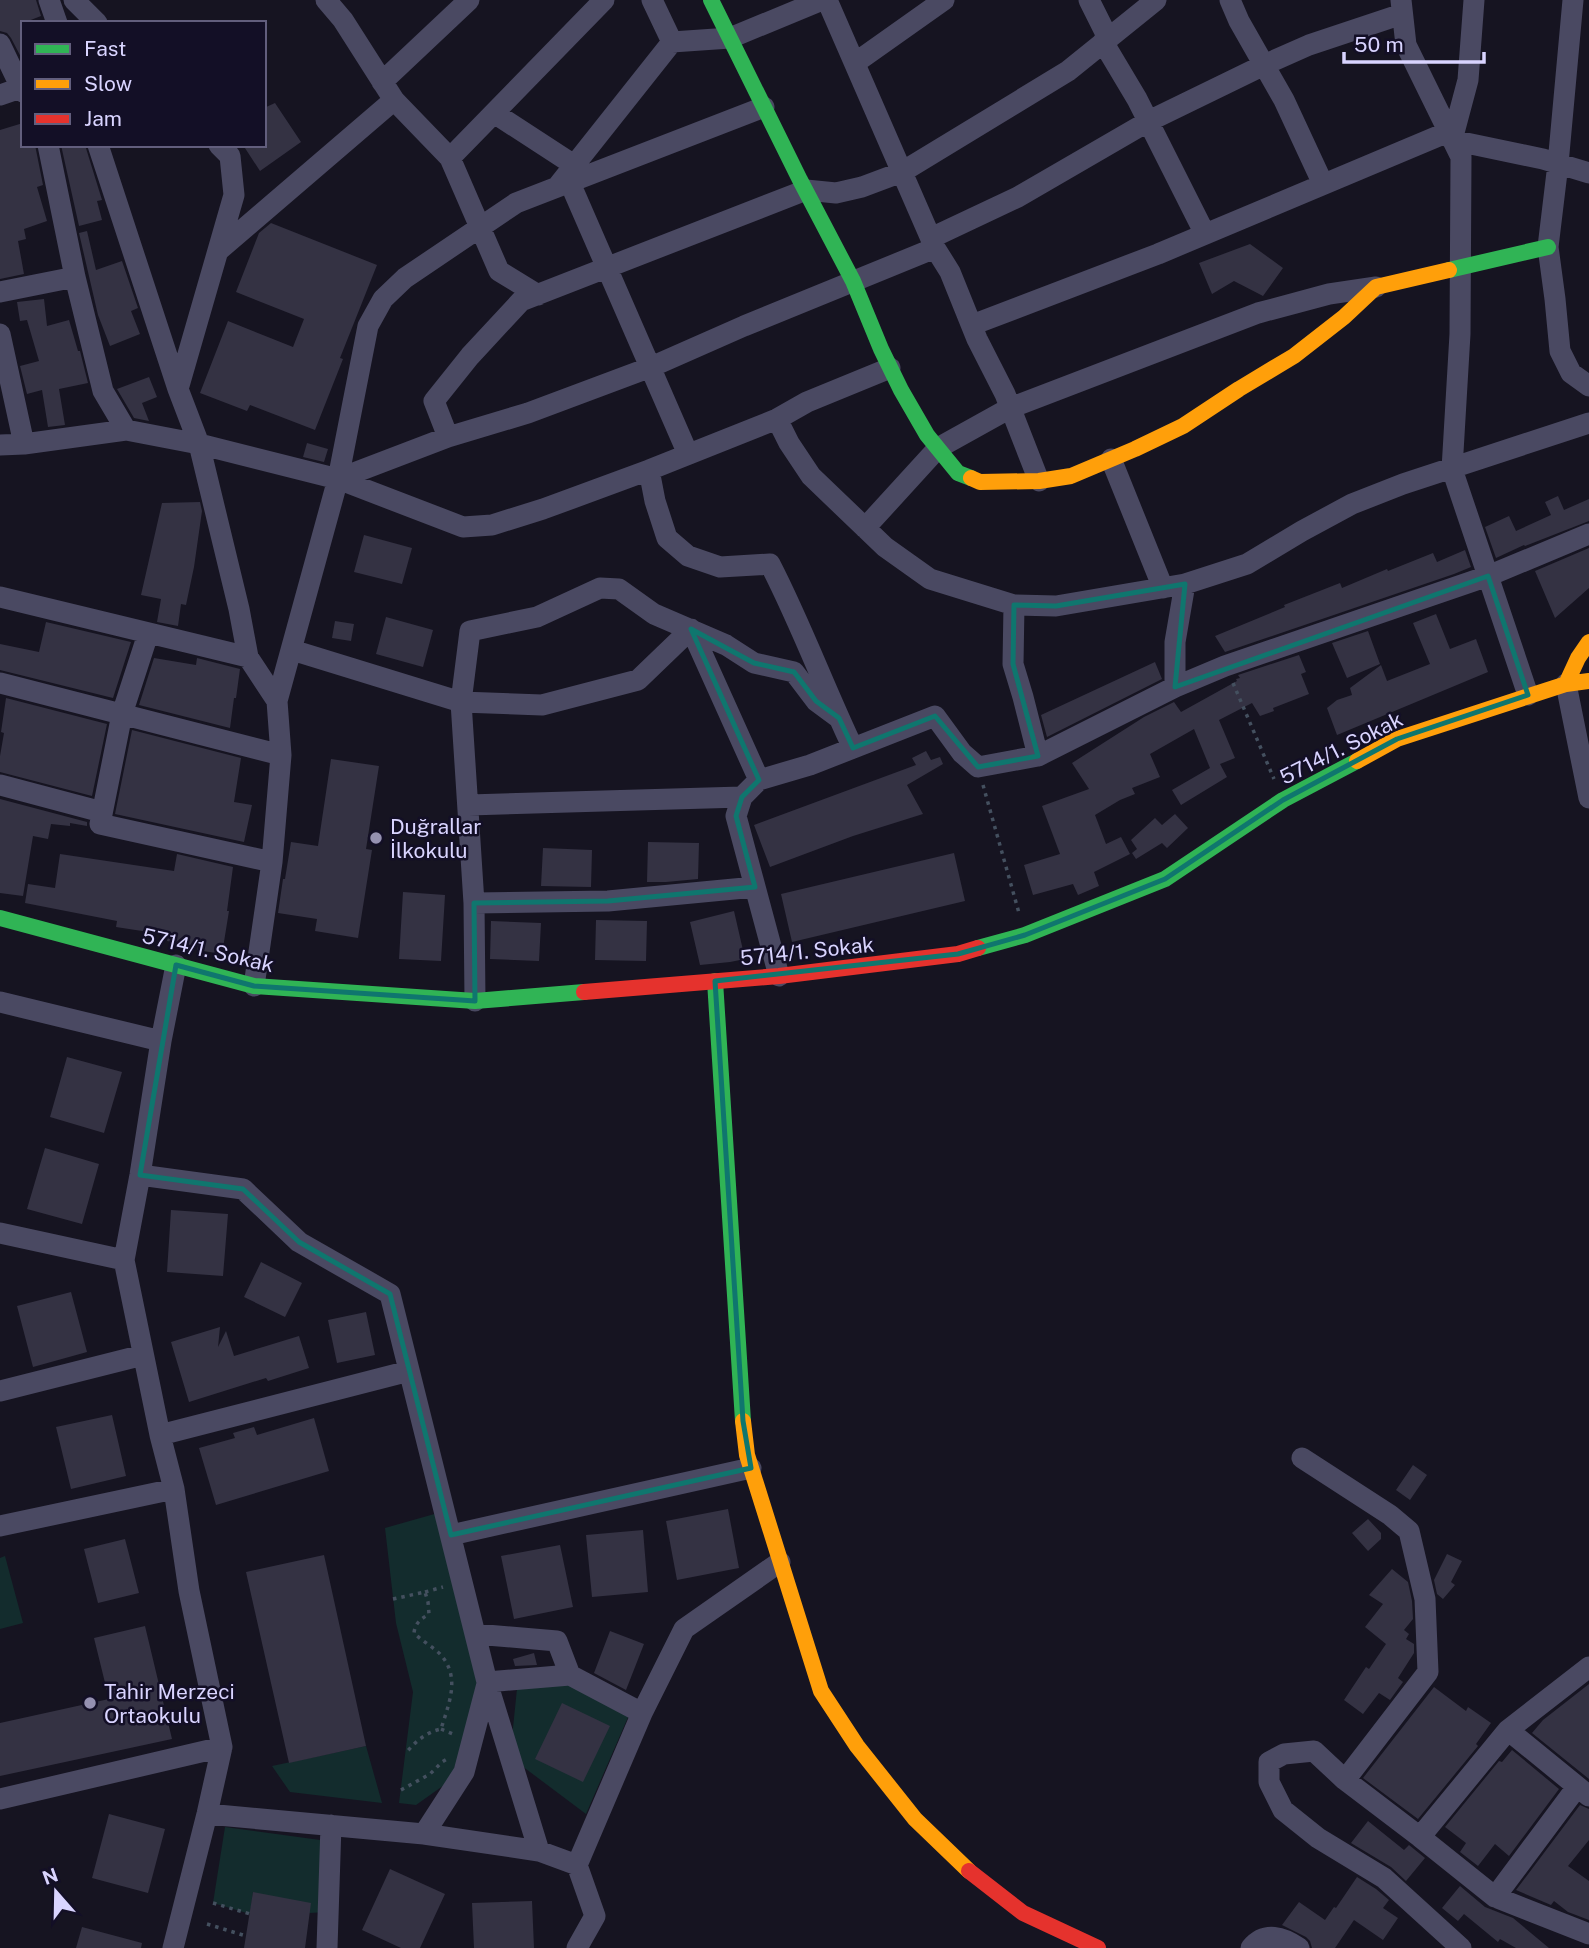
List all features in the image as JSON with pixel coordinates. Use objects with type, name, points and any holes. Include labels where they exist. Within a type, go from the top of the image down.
[{"type":"street","points":[[49,0],[56,21]]},
{"type":"street","points":[[74,0],[95,21]]},
{"type":"street","points":[[326,0],[343,20],[394,100],[450,158],[499,271],[538,295]]},
{"type":"street","points":[[382,82],[469,0]]},
{"type":"street","points":[[450,158],[604,0]]},
{"type":"street","points":[[652,0],[672,42]]},
{"type":"street","points":[[711,0],[853,281],[890,368],[927,435],[958,473],[980,482],[1039,481],[1070,476],[1111,459],[1183,426],[1294,356],[1345,317],[1376,287]]},
{"type":"street","points":[[567,179],[672,42],[730,38],[822,0]]},
{"type":"street","points":[[827,0],[933,243],[950,272],[1010,408],[1039,481]]},
{"type":"street","points":[[855,63],[944,0]]},
{"type":"street","points":[[1089,0],[1105,40],[1205,234]]},
{"type":"street","points":[[448,437],[434,401],[470,356],[521,301],[806,190],[836,193],[862,187],[902,172],[1068,71],[1156,0]]},
{"type":"street","points":[[1230,0],[1284,100],[1323,184]]},
{"type":"street","points":[[1450,136],[1468,80],[1474,0]]},
{"type":"street","points":[[1573,0],[1548,247],[1560,351],[1571,373],[1589,386]]},
{"type":"street","points":[[338,480],[448,437],[528,412],[650,367],[853,281],[933,243],[1149,121],[1264,65],[1402,7],[1406,45],[1461,157],[1459,359],[1452,469],[1528,695]]},
{"type":"street","points":[[0,44],[21,87]]},
{"type":"street","points":[[0,95],[21,89]]},
{"type":"street","points":[[218,251],[394,100]]},
{"type":"street","points":[[254,986],[272,862],[281,755],[277,701],[338,480],[368,326],[383,299],[405,278],[516,203],[567,179],[764,107]]},
{"type":"street","points":[[494,113],[567,179],[688,454]]},
{"type":"street","points":[[972,325],[1450,136],[1589,173]]},
{"type":"street","points":[[48,147],[75,277],[103,391],[126,430]]},
{"type":"street","points":[[99,147],[178,389],[199,444],[248,657],[277,701]]},
{"type":"street","points":[[178,389],[234,195],[230,156],[221,147]]},
{"type":"street","points":[[865,528],[938,449],[1010,408],[1258,313],[1329,294],[1376,287],[1548,247]]},
{"type":"street","points":[[0,292],[75,277]]},
{"type":"street","points":[[0,334],[24,444]]},
{"type":"street","points":[[0,445],[126,430],[199,444],[338,480],[463,527],[492,525],[649,470],[777,419],[807,402],[890,368]]},
{"type":"street","points":[[777,419],[811,476],[885,547],[930,579],[1014,605],[1056,606],[1185,584],[1247,564],[1352,504],[1403,484],[1589,423]]},
{"type":"street","points":[[1111,459],[1163,588]]},
{"type":"street","points":[[649,470],[667,538],[688,556],[720,567],[770,564],[806,638],[853,748]]},
{"type":"street","points":[[779,976],[736,816],[742,797],[759,780],[810,765],[935,716],[962,753],[978,767],[1038,756],[1175,687],[1225,666],[1488,576],[1589,534]]},
{"type":"street","points":[[1175,687],[1175,642],[1185,584]]},
{"type":"street","points":[[475,1001],[474,903],[461,702],[470,631],[537,617],[600,588],[618,589],[654,614],[726,645],[754,663],[794,672],[816,701],[839,718]]},
{"type":"street","points":[[0,597],[248,657]]},
{"type":"street","points":[[1014,605],[1013,664],[1038,756]]},
{"type":"street","points":[[292,650],[461,702],[542,705],[638,680],[691,629]]},
{"type":"street","points":[[691,629],[759,780]]},
{"type":"street","points":[[148,634],[122,714],[100,824],[272,862]]},
{"type":"street","points":[[1588,788],[1566,684],[1589,642]]},
{"type":"street","name":"5714/1. Sokak","points":[[0,918],[254,986],[475,1001],[779,976],[958,954],[1025,935],[1165,879],[1283,800],[1397,739],[1528,695],[1566,684],[1589,681]]},
{"type":"street","points":[[0,683],[281,755]]},
{"type":"street","points":[[0,785],[102,812]]},
{"type":"street","points":[[468,806],[742,797]]},
{"type":"street","points":[[474,903],[608,901],[755,887]]},
{"type":"street","points":[[173,1948],[222,1747],[189,1591],[174,1489],[160,1435],[124,1260],[176,965]]},
{"type":"street","points":[[715,981],[747,1455],[821,1691],[857,1746],[915,1819],[970,1872],[1023,1913],[1097,1948]]},
{"type":"street","points":[[0,1002],[161,1041]]},
{"type":"street","points":[[140,1175],[243,1189],[299,1242],[390,1294],[487,1682],[539,1851]]},
{"type":"street","points":[[0,1233],[124,1260]]},
{"type":"street","points":[[0,1391],[143,1355]]},
{"type":"street","points":[[160,1435],[410,1371]]},
{"type":"street","points":[[1302,1458],[1390,1515],[1409,1531],[1425,1599],[1428,1672],[1345,1780]]},
{"type":"street","points":[[451,1535],[751,1468]]},
{"type":"street","points":[[0,1526],[174,1489]]},
{"type":"street","points":[[577,1948],[595,1916],[577,1865],[642,1713],[684,1629],[780,1562]]},
{"type":"street","points":[[475,1634],[557,1641],[570,1675]]},
{"type":"street","points":[[1420,1838],[1508,1730],[1589,1668]]},
{"type":"street","points":[[487,1682],[570,1675],[642,1713]]},
{"type":"street","points":[[424,1833],[464,1772],[487,1682]]},
{"type":"street","points":[[1495,1897],[1583,1792],[1508,1730]]},
{"type":"street","points":[[0,1799],[222,1747]]},
{"type":"street","points":[[1461,1948],[1384,1878],[1318,1838],[1283,1810],[1269,1782],[1269,1762],[1284,1754],[1314,1751],[1345,1780],[1495,1897],[1589,1934]]},
{"type":"street","points":[[207,1814],[424,1833],[539,1851],[577,1865]]},
{"type":"street","points":[[327,1948],[331,1825]]},
{"type":"street","points":[[1251,1948],[1256,1941],[1273,1936],[1289,1941],[1299,1948]]},
{"type":"path","points":[[1225,666],[1283,800]]},
{"type":"path","points":[[978,767],[1025,935]]},
{"type":"path","points":[[393,1599],[425,1592],[429,1614],[415,1626],[414,1633],[439,1654],[449,1669],[453,1683],[452,1699],[441,1729]]},
{"type":"path","points":[[406,1753],[416,1741],[435,1730],[441,1729],[453,1734],[454,1742]]},
{"type":"path","points":[[401,1790],[430,1774],[453,1756]]},
{"type":"path","points":[[213,1903],[250,1914]]},
{"type":"path","points":[[207,1924],[246,1936]]},
{"type":"highlighted area","points":[[1488,576],[1528,695],[1397,739],[1283,800],[1165,879],[1025,935],[958,954],[715,981],[743,1421],[751,1468],[451,1535],[390,1294],[299,1242],[243,1189],[140,1175],[176,965],[254,986],[475,1001],[474,903],[608,901],[755,887],[736,816],[742,797],[759,780],[691,629],[754,663],[794,672],[816,701],[839,718],[853,748],[935,716],[978,767],[1038,756],[1013,664],[1014,605],[1056,606],[1185,584],[1175,687]]},
{"type":"green space","points":[[445,1511],[487,1682],[454,1778],[416,1805],[399,1803],[413,1692],[396,1623],[385,1528]]},
{"type":"green space","points":[[5,1556],[23,1623],[0,1629],[0,1558]]},
{"type":"green space","points":[[570,1675],[632,1708],[586,1814],[510,1757],[518,1679]]},
{"type":"green space","points":[[366,1746],[382,1803],[290,1792],[272,1766]]},
{"type":"green space","points":[[225,1827],[320,1840],[328,1912],[309,1913],[253,1892],[250,1914],[213,1903]]},
{"type":"building","points":[[0,0],[36,0],[41,16],[21,21],[21,57],[7,33],[0,31]]},
{"type":"building","points":[[275,103],[301,142],[260,171],[244,147],[266,147],[266,107]]},
{"type":"building","points":[[21,124],[21,147],[35,147],[43,185],[37,187],[47,221],[24,229],[26,239],[18,241],[24,274],[0,279],[0,130]]},
{"type":"building","points":[[61,147],[86,147],[102,200],[97,201],[102,220],[79,226]]},
{"type":"building","points":[[271,223],[377,265],[315,430],[250,405],[247,411],[200,393],[228,321],[293,347],[304,319],[236,292],[259,233]]},
{"type":"building","points":[[87,231],[96,270],[122,261],[138,308],[131,311],[140,334],[110,346],[98,315],[79,233]]},
{"type":"building","points":[[1250,244],[1283,268],[1263,296],[1234,281],[1212,294],[1199,263]]},
{"type":"building","points":[[44,299],[47,326],[69,320],[88,383],[59,389],[65,425],[48,427],[42,390],[27,394],[20,366],[39,361],[27,320],[20,321],[17,302]]},
{"type":"building","points":[[149,377],[157,397],[142,403],[149,421],[134,418],[117,389]]},
{"type":"building","points":[[307,443],[328,449],[324,462],[303,457]]},
{"type":"building","points":[[1558,496],[1564,510],[1589,499],[1589,521],[1496,558],[1485,527],[1509,516],[1516,531],[1551,515],[1545,502]]},
{"type":"building","points":[[200,502],[202,511],[186,605],[181,604],[178,626],[157,622],[161,599],[141,595],[162,503]]},
{"type":"building","points":[[364,535],[412,548],[402,584],[354,572]]},
{"type":"building","points":[[1589,548],[1589,588],[1555,618],[1535,571]]},
{"type":"building","points":[[1465,550],[1471,567],[1454,574],[1225,652],[1215,636],[1340,583],[1342,588],[1433,553],[1437,562]]},
{"type":"building","points":[[1436,614],[1450,649],[1476,639],[1488,672],[1337,735],[1327,708],[1337,700],[1352,695],[1350,688],[1381,665],[1387,681],[1430,664],[1413,623]]},
{"type":"building","points":[[386,617],[433,630],[423,667],[376,654]]},
{"type":"building","points":[[335,621],[354,624],[351,641],[332,638]]},
{"type":"building","points":[[46,622],[131,642],[113,698],[0,670],[0,644],[39,652]]},
{"type":"building","points":[[1368,631],[1380,664],[1347,678],[1332,643]]},
{"type":"building","points":[[1299,655],[1306,672],[1301,674],[1309,694],[1260,716],[1252,703],[1219,720],[1235,758],[1220,764],[1227,777],[1181,805],[1172,790],[1210,768],[1194,729],[1150,754],[1160,777],[1132,788],[1135,794],[1095,815],[1106,844],[1121,837],[1130,854],[1094,872],[1099,886],[1078,895],[1073,884],[1033,895],[1024,865],[1060,854],[1042,806],[1089,789],[1072,763],[1144,717],[1174,702],[1181,712],[1237,681],[1236,679],[1240,678],[1238,675]]},
{"type":"building","points":[[154,658],[196,665],[197,658],[240,669],[230,728],[139,705]]},
{"type":"building","points":[[1155,662],[1162,679],[1047,737],[1041,715]]},
{"type":"building","points":[[6,698],[107,724],[92,796],[0,772],[4,733],[1,732]]},
{"type":"building","points":[[132,730],[241,758],[234,802],[252,805],[244,842],[115,814]]},
{"type":"building","points":[[926,751],[931,760],[940,757],[943,764],[907,785],[923,814],[853,836],[770,867],[754,825],[916,765],[912,758]]},
{"type":"building","points":[[331,759],[379,766],[366,849],[372,850],[358,938],[315,931],[317,919],[278,913],[291,842],[318,846]]},
{"type":"building","points":[[0,799],[87,822],[87,826],[51,824],[48,839],[33,836],[23,896],[0,893]]},
{"type":"building","points":[[1175,814],[1188,828],[1167,848],[1162,843],[1136,859],[1132,853],[1137,849],[1131,840],[1155,818],[1162,825]]},
{"type":"building","points":[[648,842],[699,843],[698,879],[647,882]]},
{"type":"building","points":[[543,848],[592,850],[591,887],[541,886]]},
{"type":"building","points":[[954,853],[965,901],[792,942],[781,894]]},
{"type":"building","points":[[60,854],[174,871],[177,854],[233,867],[222,954],[197,950],[198,946],[167,941],[168,935],[116,927],[117,921],[25,903],[28,884],[55,888]]},
{"type":"building","name":"Duğrallar İlkokulu","points":[[403,892],[445,895],[441,961],[399,959]]},
{"type":"building","points":[[734,911],[745,959],[700,965],[690,922]]},
{"type":"building","points":[[596,920],[647,921],[646,961],[595,960]]},
{"type":"building","points":[[491,921],[541,923],[539,961],[490,959]]},
{"type":"building","points":[[67,1057],[122,1072],[104,1133],[50,1117]]},
{"type":"building","points":[[45,1148],[99,1164],[82,1224],[27,1209]]},
{"type":"building","points":[[171,1210],[228,1214],[223,1276],[167,1272]]},
{"type":"building","points":[[261,1262],[302,1283],[285,1317],[244,1297]]},
{"type":"building","points":[[71,1292],[87,1352],[33,1367],[17,1306]]},
{"type":"building","points":[[366,1312],[375,1355],[337,1363],[328,1320]]},
{"type":"building","points":[[220,1327],[218,1347],[226,1331],[234,1356],[299,1336],[309,1368],[268,1381],[266,1378],[189,1402],[171,1342]]},
{"type":"building","points":[[112,1415],[126,1476],[71,1489],[56,1427]]},
{"type":"building","points":[[314,1418],[329,1471],[216,1505],[199,1448],[235,1438],[233,1433],[254,1427],[257,1435]]},
{"type":"building","points":[[1413,1465],[1427,1475],[1410,1500],[1396,1490]]},
{"type":"building","points":[[728,1509],[739,1568],[677,1580],[666,1521]]},
{"type":"building","points":[[1368,1519],[1381,1533],[1381,1539],[1368,1551],[1352,1533]]},
{"type":"building","points":[[643,1530],[648,1592],[592,1597],[586,1535]]},
{"type":"building","points":[[125,1539],[139,1593],[98,1603],[84,1549]]},
{"type":"building","points":[[560,1545],[573,1607],[514,1619],[501,1556]]},
{"type":"building","points":[[1447,1554],[1462,1561],[1451,1582],[1455,1585],[1443,1599],[1437,1594],[1434,1580]]},
{"type":"building","points":[[324,1555],[366,1746],[289,1763],[246,1572]]},
{"type":"building","points":[[1392,1569],[1408,1582],[1413,1619],[1404,1630],[1409,1634],[1406,1639],[1414,1644],[1414,1653],[1398,1678],[1403,1682],[1390,1700],[1379,1693],[1363,1714],[1344,1700],[1366,1667],[1369,1669],[1386,1644],[1365,1627],[1383,1604],[1369,1595]]},
{"type":"building","points":[[145,1626],[172,1739],[0,1776],[0,1723],[109,1699],[94,1638]]},
{"type":"building","points":[[610,1631],[644,1644],[626,1690],[594,1673]]},
{"type":"building","points":[[534,1653],[537,1665],[515,1666],[513,1659]]},
{"type":"building","points":[[1589,1684],[1589,1779],[1532,1733],[1543,1720]]},
{"type":"building","points":[[1434,1687],[1466,1711],[1468,1707],[1491,1723],[1476,1744],[1478,1746],[1418,1819],[1363,1778]]},
{"type":"building","points":[[562,1703],[610,1726],[583,1782],[535,1759]]},
{"type":"building","points":[[1512,1750],[1559,1789],[1509,1856],[1495,1844],[1478,1866],[1460,1852],[1466,1843],[1445,1827],[1499,1761],[1502,1762]]},
{"type":"building","points":[[1580,1805],[1589,1809],[1589,1840],[1568,1866],[1589,1881],[1589,1920],[1568,1912],[1554,1901],[1551,1905],[1516,1890]]},
{"type":"building","points":[[109,1814],[165,1829],[148,1893],[92,1878]]},
{"type":"building","points":[[1368,1821],[1404,1850],[1409,1845],[1425,1858],[1406,1881],[1391,1867],[1351,1843]]},
{"type":"building","points":[[390,1869],[445,1894],[420,1948],[401,1948],[362,1930]]},
{"type":"building","points":[[1357,1877],[1389,1900],[1383,1908],[1398,1918],[1383,1940],[1354,1920],[1335,1948],[1312,1948],[1306,1937],[1282,1925],[1299,1902],[1325,1920]]},
{"type":"building","points":[[1460,1886],[1485,1907],[1513,1918],[1549,1948],[1516,1948],[1500,1939],[1498,1942],[1464,1914],[1458,1921],[1442,1908]]},
{"type":"building","points":[[253,1892],[311,1903],[305,1948],[244,1948]]},
{"type":"building","points":[[532,1901],[534,1948],[474,1948],[472,1903]]},
{"type":"building","points":[[82,1927],[142,1943],[141,1948],[76,1948]]},
{"type":"traffic: fast","points":[[711,0],[853,281],[901,390],[927,435],[958,473],[971,478]]},
{"type":"traffic: fast","points":[[1449,270],[1548,247]]},
{"type":"traffic: fast","points":[[978,948],[1025,935],[1165,879],[1283,800],[1357,761]]},
{"type":"traffic: fast","points":[[0,918],[254,986],[475,1001],[584,992]]},
{"type":"traffic: fast","points":[[715,981],[743,1421]]},
{"type":"traffic: slow","points":[[971,478],[980,482],[1039,481],[1071,476],[1135,449],[1183,426],[1294,356],[1344,317],[1376,287],[1449,270]]},
{"type":"traffic: slow","points":[[1566,684],[1589,642]]},
{"type":"traffic: slow","points":[[1357,761],[1397,739],[1566,684],[1589,681]]},
{"type":"traffic: slow","points":[[743,1421],[747,1455],[821,1691],[857,1746],[915,1819],[969,1871]]},
{"type":"traffic: jam","points":[[584,992],[779,976],[958,954],[978,948]]},
{"type":"traffic: jam","points":[[969,1871],[1023,1913],[1098,1948]]},
{"type":"place","name":"Duğrallar İlkokulu","points":[[376,838]]},
{"type":"place","name":"Tahir Merzeci Ortaokulu","points":[[90,1703]]}]
